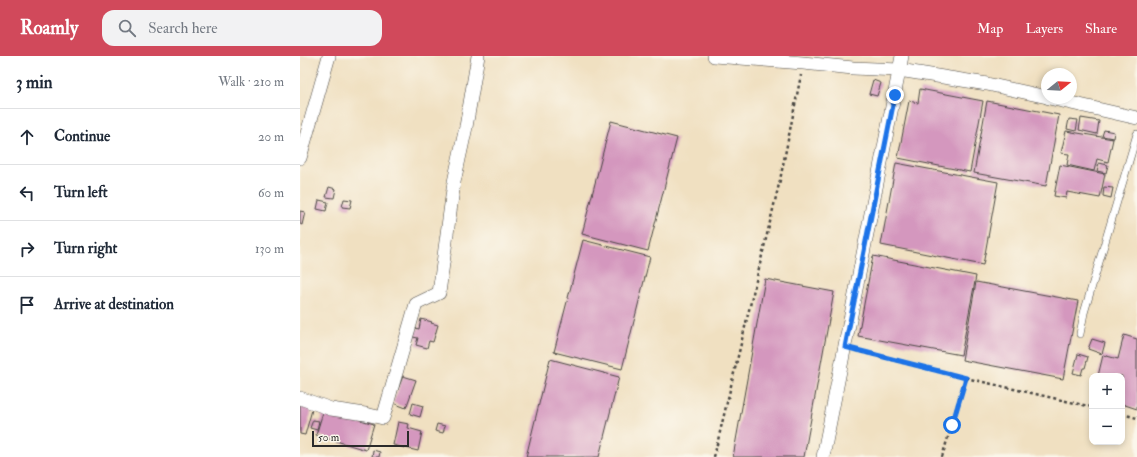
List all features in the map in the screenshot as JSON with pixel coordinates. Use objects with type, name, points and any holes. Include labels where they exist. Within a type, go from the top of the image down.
[{"type":"street","points":[[300,158],[329,56]]},
{"type":"street","points":[[300,398],[331,408],[383,418],[416,304],[439,293],[454,182],[466,127],[478,56]]},
{"type":"street","points":[[714,56],[853,68],[899,70],[987,84],[1041,96]]},
{"type":"street","points":[[823,457],[902,56]]},
{"type":"street","points":[[1075,104],[1137,118]]},
{"type":"lane","points":[[1080,334],[1084,314],[1137,134]]},
{"type":"path","points":[[714,457],[780,180],[803,63]]},
{"type":"path","points":[[845,347],[966,378],[1089,406]]},
{"type":"path","points":[[942,457],[966,378]]},
{"type":"path","points":[[1125,415],[1137,418]]},
{"type":"building","points":[[873,80],[881,83],[877,96],[869,94]]},
{"type":"building","points":[[920,89],[983,101],[970,172],[898,158],[909,101],[918,103]]},
{"type":"building","points":[[987,101],[1059,115],[1046,186],[974,173]]},
{"type":"building","points":[[1081,118],[1099,121],[1097,134],[1079,130]]},
{"type":"building","points":[[1069,119],[1078,120],[1076,131],[1067,129]]},
{"type":"building","points":[[611,121],[677,138],[648,251],[582,234]]},
{"type":"building","points":[[1104,130],[1114,132],[1113,138],[1102,136]]},
{"type":"building","points":[[1066,131],[1113,139],[1108,162],[1097,159],[1094,171],[1067,165],[1069,154],[1061,153]]},
{"type":"building","points":[[896,163],[998,182],[983,265],[881,245]]},
{"type":"building","points":[[1099,163],[1108,165],[1106,173],[1097,171]]},
{"type":"building","points":[[1060,165],[1105,174],[1100,198],[1067,192],[1066,198],[1054,196]]},
{"type":"building","points":[[329,187],[336,189],[334,198],[326,197]]},
{"type":"building","points":[[1104,187],[1113,188],[1111,198],[1103,196]]},
{"type":"building","points":[[344,199],[352,200],[350,208],[342,207]]},
{"type":"building","points":[[319,200],[328,202],[326,211],[317,209]]},
{"type":"building","points":[[300,211],[305,212],[302,225],[300,224]]},
{"type":"building","points":[[583,240],[650,257],[622,369],[554,352]]},
{"type":"building","points":[[873,256],[976,276],[961,355],[858,336]]},
{"type":"building","points":[[765,279],[834,292],[804,457],[733,457]]},
{"type":"building","points":[[976,282],[1078,301],[1063,379],[962,360]]},
{"type":"building","points":[[421,319],[438,325],[433,342],[429,341],[427,348],[416,345],[418,338],[413,337],[415,328],[419,329]]},
{"type":"building","points":[[1124,335],[1137,339],[1137,409],[1125,405],[1125,373],[1099,373],[1103,355],[1118,359]]},
{"type":"building","points":[[1092,339],[1105,343],[1102,354],[1088,349]]},
{"type":"building","points":[[1078,354],[1088,357],[1081,375],[1073,373]]},
{"type":"building","points":[[550,359],[619,377],[599,457],[526,457]]},
{"type":"building","points":[[403,376],[416,380],[406,408],[393,403]]},
{"type":"building","points":[[300,402],[313,406],[305,435],[300,434]]},
{"type":"building","points":[[413,403],[423,406],[420,417],[410,414]]},
{"type":"building","points":[[324,409],[374,424],[366,450],[316,435]]},
{"type":"building","points":[[313,420],[319,421],[317,430],[310,428]]},
{"type":"building","points":[[398,422],[409,424],[408,428],[422,432],[418,451],[393,445]]},
{"type":"building","points":[[437,424],[445,426],[443,433],[435,431]]},
{"type":"building","points":[[373,450],[380,452],[379,457],[372,457]]},
{"type":"route","points":[[895,95],[845,347],[966,378],[952,425]]}]
